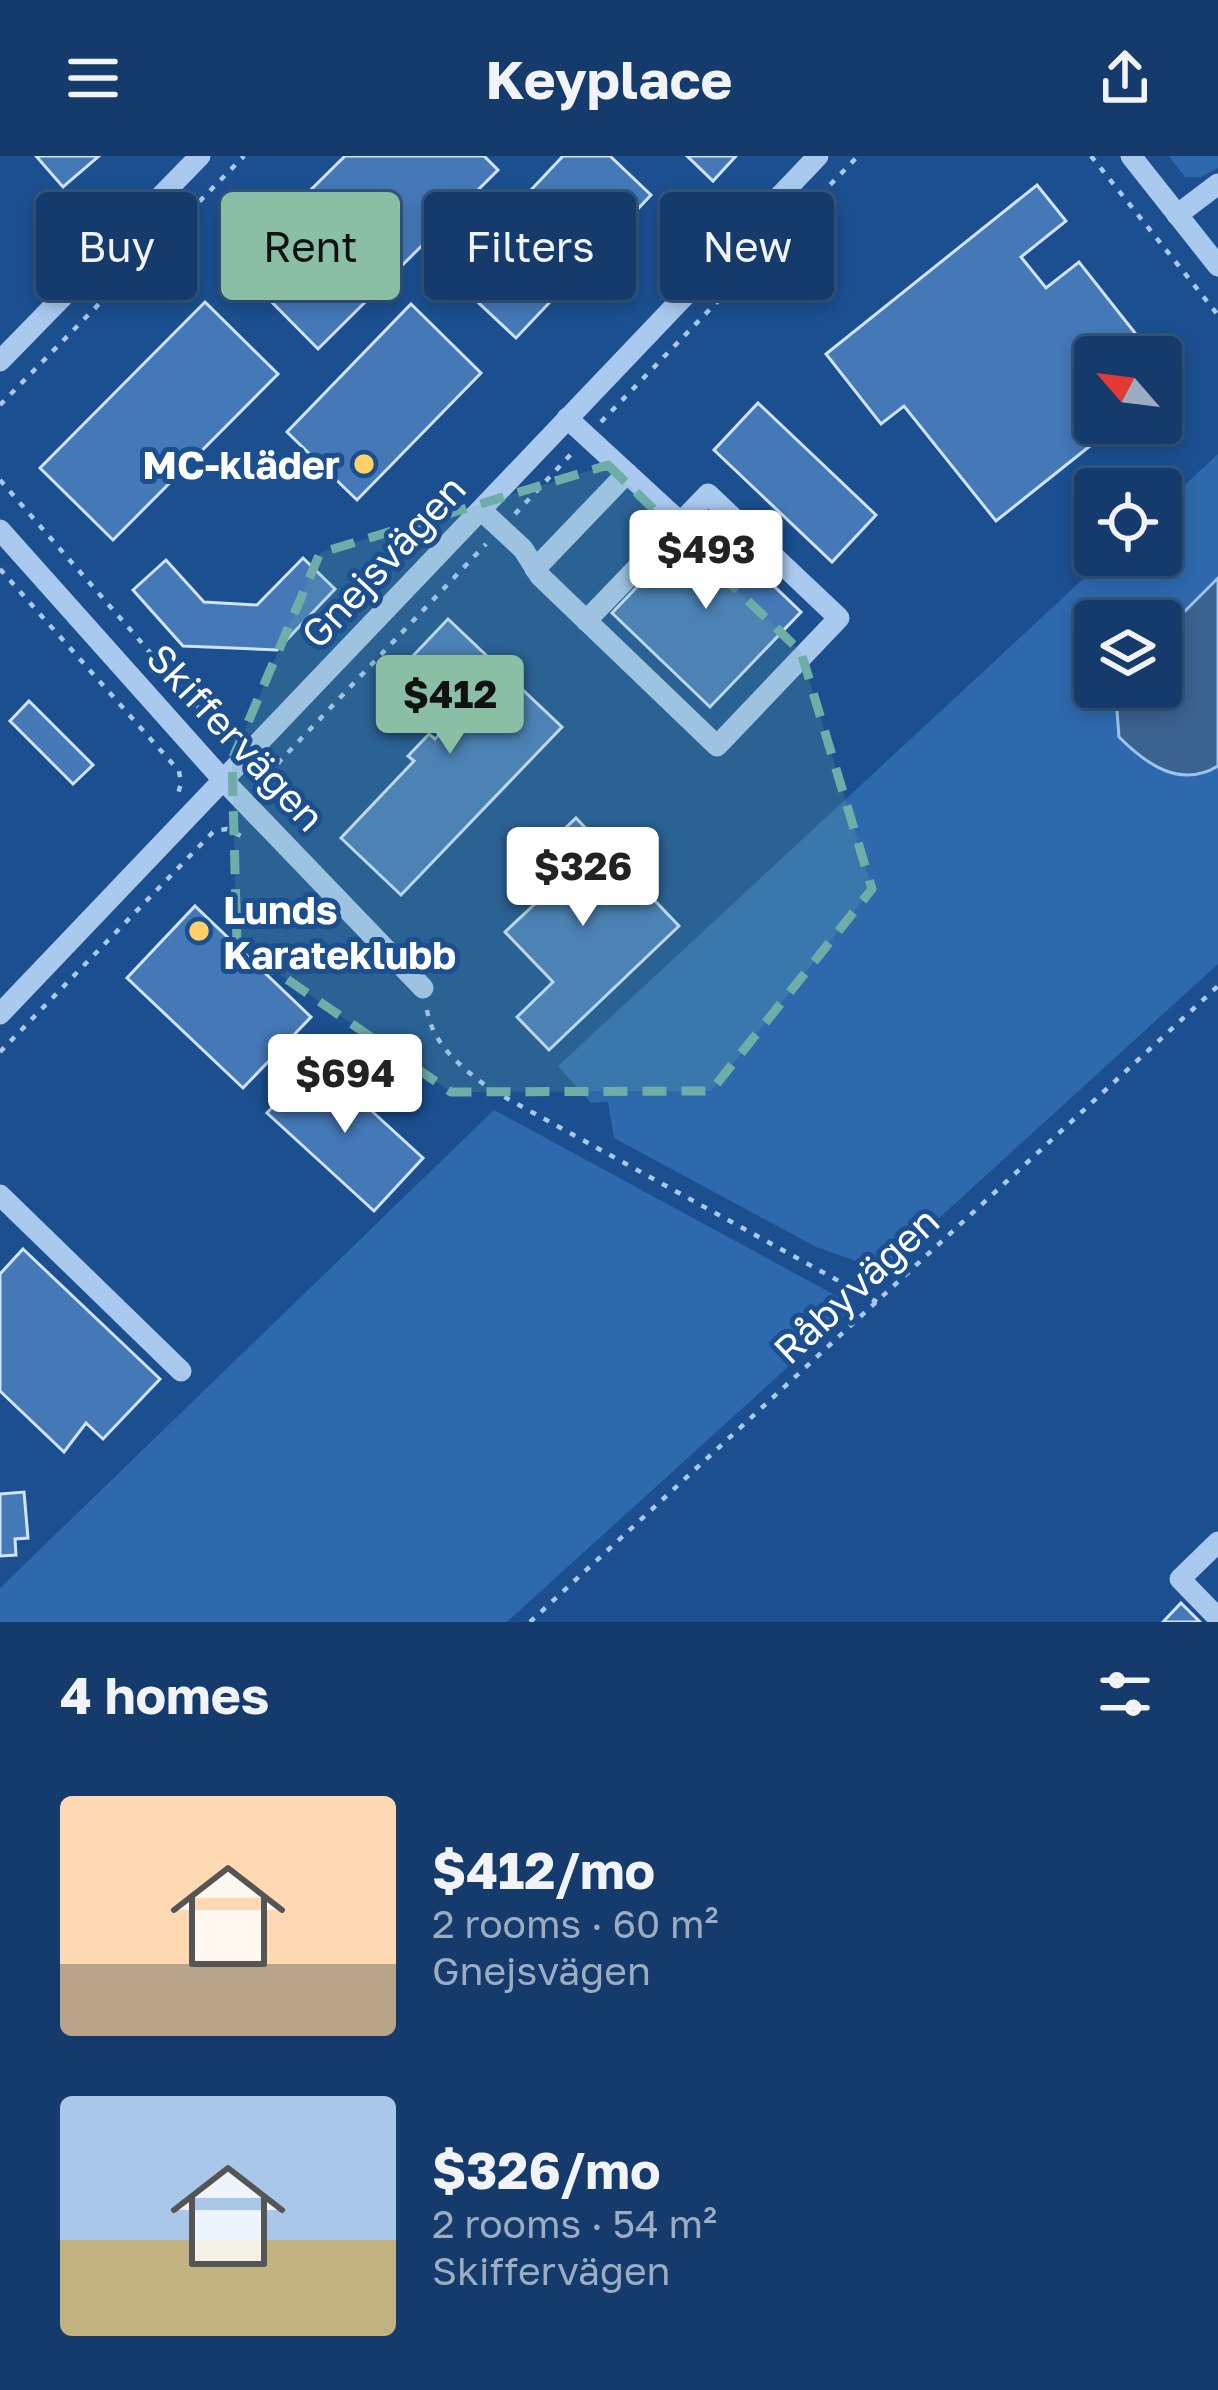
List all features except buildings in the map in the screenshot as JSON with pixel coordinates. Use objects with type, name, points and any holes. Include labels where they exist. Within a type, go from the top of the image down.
[{"type":"street","points":[[0,361],[200,156]]},
{"type":"street","name":"Gnejsvägen","points":[[0,1015],[818,156]]},
{"type":"street","points":[[1131,156],[1218,266]]},
{"type":"street","points":[[1177,214],[1218,184]]},
{"type":"street","points":[[568,418],[680,522]]},
{"type":"street","points":[[535,569],[627,473]]},
{"type":"street","points":[[481,510],[524,548],[535,569],[586,621],[717,746],[839,618],[708,494],[586,621]]},
{"type":"street","name":"Skiffervägen","points":[[0,530],[224,781],[423,988]]},
{"type":"street","points":[[0,1195],[181,1371]]},
{"type":"street","points":[[1218,1542],[1180,1579],[1218,1618]]},
{"type":"path","points":[[0,405],[244,156]]},
{"type":"path","points":[[0,1052],[214,832],[227,829],[243,839],[282,800],[273,790],[272,777],[279,762],[858,156]]},
{"type":"path","points":[[1091,156],[1218,315]]},
{"type":"path","points":[[0,480],[209,720],[220,729],[247,726]]},
{"type":"path","points":[[0,569],[178,771],[177,797]]},
{"type":"path","name":"Råbyvägen","points":[[530,1622],[1218,986]]},
{"type":"path","points":[[423,988],[430,1029],[490,1090],[877,1302]]},
{"type":"highlighted area","points":[[608,465],[801,652],[872,889],[711,1091],[451,1092],[237,945],[232,760],[320,553]]},
{"type":"shaded area","points":[[1169,156],[1218,156],[1218,168],[1201,177],[1185,177]]},
{"type":"shaded area","points":[[1218,454],[1218,964],[882,1270],[816,1247],[614,1138],[608,1102],[591,1103],[558,1066],[1086,576],[1182,576],[1182,487]]},
{"type":"shaded area","points":[[1218,578],[1218,766],[1190,775],[1152,764],[1119,737],[1117,708],[1182,708],[1182,614]]},
{"type":"shaded area","points":[[494,1110],[855,1306],[507,1622],[0,1622],[0,1588]]},
{"type":"place","name":"MC-kläder","points":[[364,464]]},
{"type":"place","name":"Lunds Karateklubb","points":[[199,931]]}]
